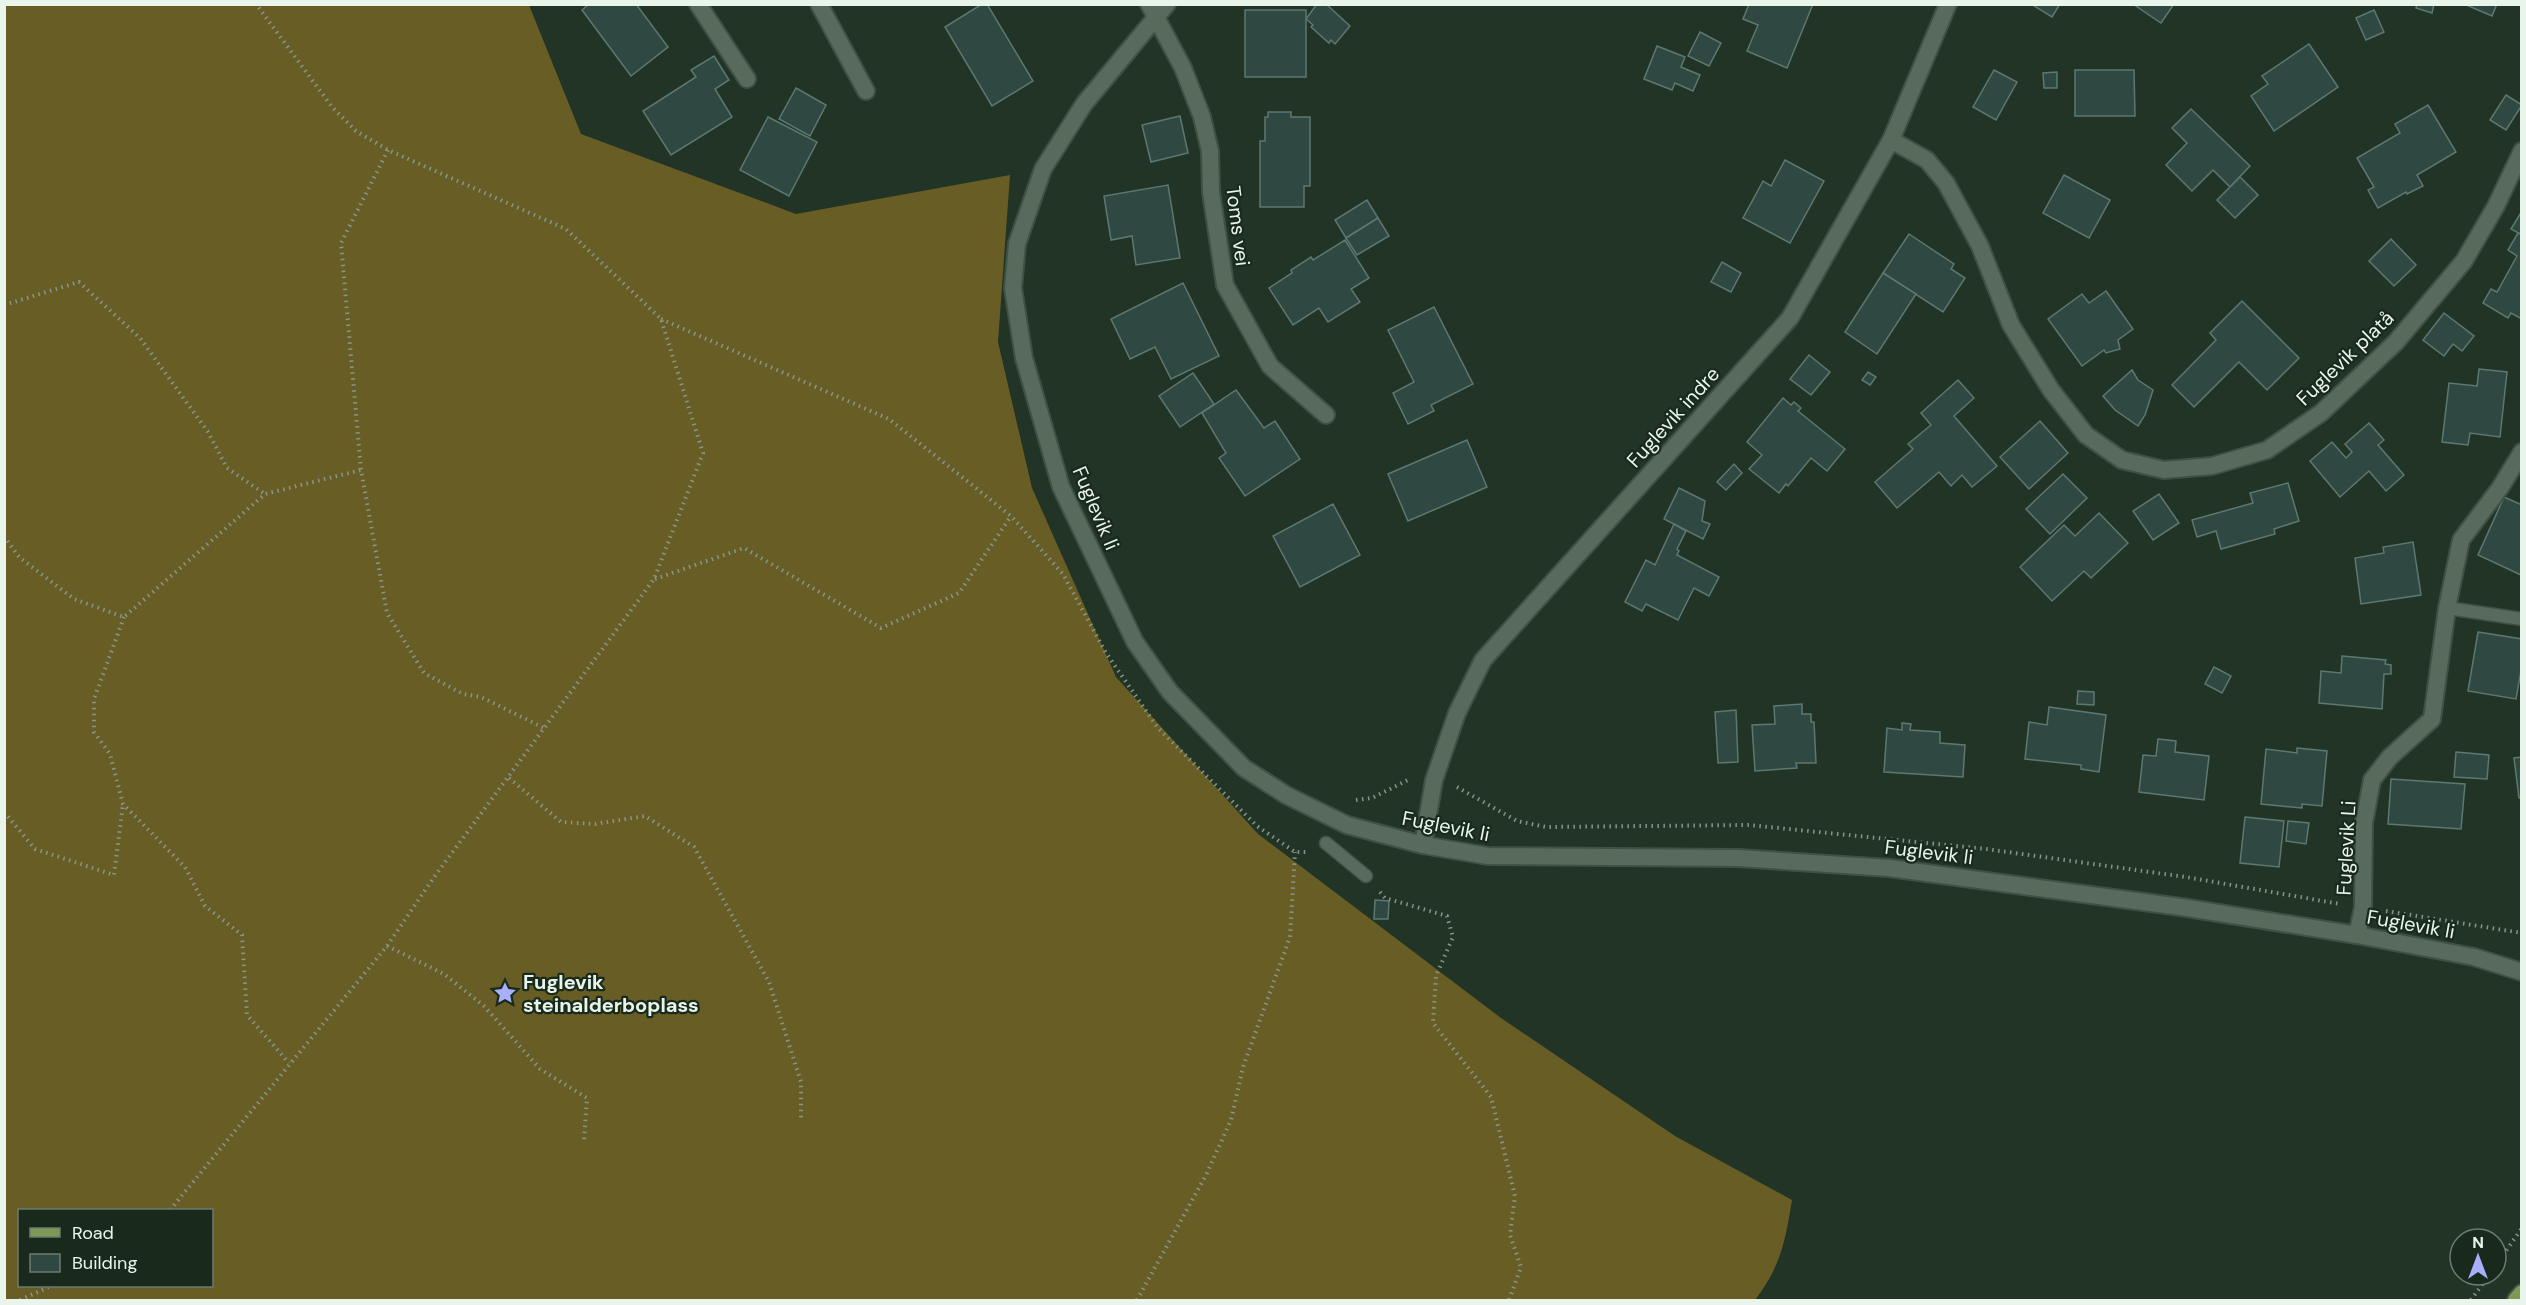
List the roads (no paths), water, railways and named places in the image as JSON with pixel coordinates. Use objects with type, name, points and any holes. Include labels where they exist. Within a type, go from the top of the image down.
[{"type":"main road","points":[[2516,1300],[2522,1293]]},
{"type":"street","points":[[698,4],[747,79]]},
{"type":"street","points":[[819,4],[866,91]]},
{"type":"street","name":"Fuglevik li","points":[[1167,4],[1152,11],[1084,104],[1043,169],[1017,244],[1013,288],[1024,358],[1061,487],[1135,642],[1170,692],[1244,768],[1286,795],[1347,825],[1423,845],[1488,856],[1738,858],[1889,868],[2170,906],[2357,935],[2474,957],[2522,972]]},
{"type":"street","name":"Fuglevik indre","points":[[1423,845],[1438,769],[1457,713],[1483,660],[1790,318],[1892,140],[1948,4]]},
{"type":"street","name":"Toms vei","points":[[1152,11],[1182,68],[1202,117],[1210,151],[1211,192],[1224,285],[1270,366],[1326,415]]},
{"type":"street","name":"Fuglevik platå","points":[[1892,140],[1927,160],[1946,183],[1980,246],[2011,325],[2051,390],[2086,435],[2122,460],[2164,470],[2212,466],[2267,450],[2321,413],[2396,342],[2464,261],[2496,206],[2522,151]]},
{"type":"street","name":"Fuglevik Li","points":[[2357,935],[2363,908],[2364,823],[2372,780],[2390,757],[2432,719],[2447,608],[2461,540],[2500,488],[2522,452]]},
{"type":"lane","points":[[2447,608],[2522,619]]},
{"type":"lane","points":[[1326,843],[1366,876]]},
{"type":"place","name":"Fuglevik steinalderboplass","points":[[505,993]]}]
